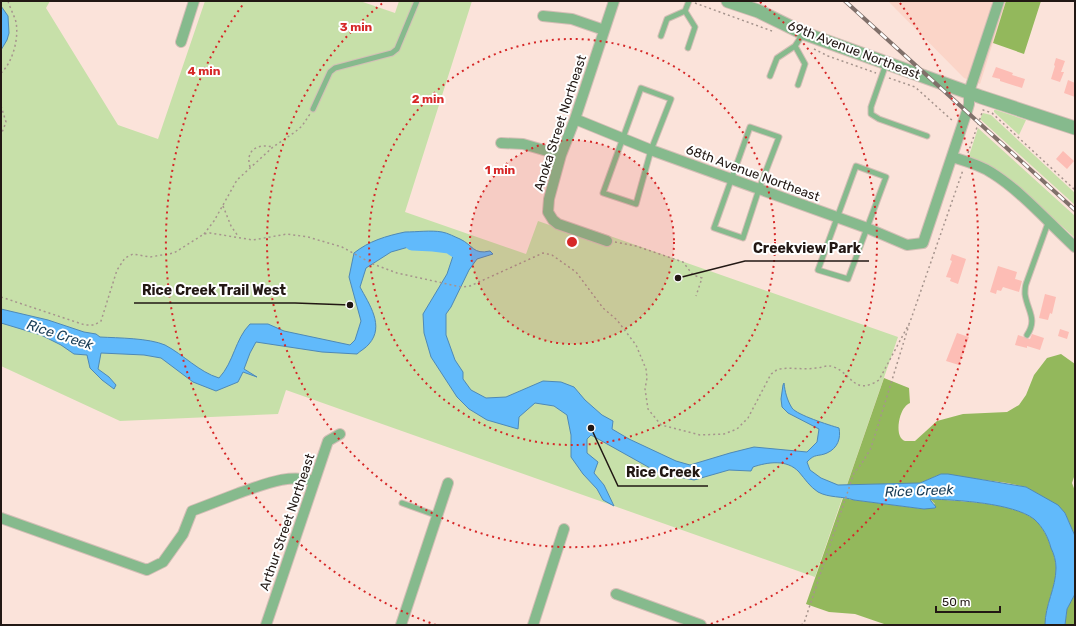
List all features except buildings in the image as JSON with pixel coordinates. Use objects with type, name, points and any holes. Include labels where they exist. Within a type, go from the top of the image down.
[{"type":"street","points":[[181,42],[194,1]]},
{"type":"street","name":"Anoka Street Northeast","points":[[607,241],[558,224],[553,220],[548,212],[548,199],[561,155],[575,119],[614,1]]},
{"type":"street","name":"69th Avenue Northeast","points":[[728,1],[758,11],[801,37],[886,63],[975,95],[1075,128]]},
{"type":"street","points":[[999,1],[975,95],[969,104],[952,157],[979,166],[991,173],[1021,196],[1075,247]]},
{"type":"street","points":[[543,16],[572,20],[604,30]]},
{"type":"street","name":"68th Avenue Northeast","points":[[575,119],[651,150],[867,228],[908,245],[923,243],[952,157]]},
{"type":"street","points":[[501,143],[523,144],[561,155]]},
{"type":"street","name":"Arthur Street Northeast","points":[[266,625],[328,441],[340,434]]},
{"type":"street","points":[[1,518],[147,570],[163,562],[183,534],[192,511],[265,484],[280,480],[304,478],[314,481]]},
{"type":"street","points":[[401,625],[448,483]]},
{"type":"street","points":[[533,625],[564,529]]},
{"type":"street","points":[[616,594],[700,625]]},
{"type":"street","points":[[668,625],[672,615]]},
{"type":"lane","points":[[313,108],[330,72],[335,68],[392,53],[397,49],[417,1]]},
{"type":"lane","points":[[688,48],[695,27],[686,11],[689,1]]},
{"type":"lane","points":[[661,36],[667,19],[686,11]]},
{"type":"lane","points":[[770,76],[777,58],[795,46],[801,37]]},
{"type":"lane","points":[[795,46],[804,64],[798,85]]},
{"type":"lane","points":[[886,63],[871,107],[872,114],[880,119],[927,136]]},
{"type":"lane","points":[[641,88],[671,99],[651,150],[636,204],[603,193],[622,138],[641,88]]},
{"type":"lane","points":[[750,127],[779,137],[759,189],[743,238],[714,228],[750,127]]},
{"type":"lane","points":[[856,166],[886,176],[867,228],[848,279],[818,270],[856,166]]},
{"type":"lane","points":[[1026,334],[1031,329],[1032,320],[1025,294],[1026,284],[1048,223]]},
{"type":"lane","points":[[402,503],[438,516]]},
{"type":"path","points":[[1,73],[6,68],[12,54],[16,30],[16,22],[8,1]]},
{"type":"path","points":[[689,1],[775,32]]},
{"type":"path","points":[[801,37],[828,56],[876,73]]},
{"type":"path","points":[[888,78],[915,87],[956,123]]},
{"type":"path","points":[[1,106],[6,122],[1,135]]},
{"type":"path","points":[[204,234],[223,206],[237,180],[273,147],[302,126],[313,108]]},
{"type":"path","points":[[968,155],[983,110],[992,113],[1075,190]]},
{"type":"path","points":[[251,168],[249,162],[251,153],[256,148],[267,145],[273,147]]},
{"type":"path","points":[[801,625],[804,623],[851,480],[871,448],[910,322],[963,169]]},
{"type":"path","points":[[223,206],[231,226],[239,237]]},
{"type":"path","points":[[1,297],[85,325],[94,325],[101,320],[118,270],[126,258],[133,254],[150,257],[174,252],[210,232],[253,240],[287,234],[308,237],[342,247],[373,264],[397,273],[461,287],[470,286],[543,253],[556,257],[576,272],[603,308],[617,320],[636,346],[646,370],[647,378],[645,389],[648,409],[654,417],[661,425],[700,435],[724,434],[737,429],[748,418],[771,374],[777,370],[816,368],[828,365],[835,367],[856,384],[861,386],[870,386],[879,380],[910,322]]},
{"type":"path","points":[[607,241],[636,246],[683,262],[694,275],[702,278],[696,296]]},
{"type":"shaded area","points":[[888,1],[1006,1],[980,84],[964,78]]},
{"type":"green space","points":[[1,1],[50,1],[46,8],[118,125],[158,139],[205,1],[360,1],[395,13],[399,1],[472,1],[405,212],[526,254],[538,221],[587,238],[590,229],[898,337],[815,577],[286,390],[278,414],[120,421],[1,366]]},
{"type":"green space","points":[[1006,1],[1041,1],[1024,54],[993,43]]},
{"type":"green space","points":[[994,110],[1026,120],[1019,135],[994,112]]},
{"type":"green space","points":[[983,113],[991,115],[1075,193],[1075,205],[980,119]]},
{"type":"green space","points":[[978,128],[1075,216],[1075,238],[1013,182],[998,171],[969,156]]},
{"type":"green space","points":[[1061,354],[1075,364],[1075,474],[1072,483],[1075,491],[1075,536],[1065,513],[1058,506],[1026,487],[941,474],[920,483],[847,485],[884,378],[909,388],[910,403],[905,406],[901,414],[899,419],[899,430],[902,439],[905,441],[915,441],[937,421],[963,414],[1007,412],[1019,405],[1026,395],[1034,375],[1047,358]]},
{"type":"green space","points":[[843,498],[924,509],[935,504],[930,499],[984,503],[1012,509],[1024,513],[1034,519],[1046,534],[1056,565],[1056,575],[1045,618],[1045,625],[887,625],[855,614],[829,612],[806,604]]},
{"type":"green space","points":[[1075,594],[1075,625],[1065,625],[1067,609]]},
{"type":"water","points":[[1,6],[8,16],[9,33],[1,50]]},
{"type":"water","name":"Rice Creek","points":[[433,231],[444,233],[464,241],[476,251],[490,251],[493,254],[477,259],[469,270],[446,314],[446,335],[455,360],[463,372],[463,379],[471,390],[486,398],[506,397],[543,381],[561,382],[574,387],[585,400],[602,415],[613,421],[612,429],[629,439],[676,461],[690,465],[754,447],[807,452],[817,442],[819,429],[788,413],[782,407],[781,399],[784,383],[788,399],[795,411],[814,420],[839,428],[840,435],[836,446],[827,453],[812,457],[807,462],[810,470],[821,478],[838,485],[920,483],[941,474],[948,474],[1026,487],[1058,505],[1065,513],[1075,536],[1075,594],[1067,609],[1065,625],[1045,625],[1045,618],[1056,575],[1056,563],[1047,536],[1034,519],[1013,509],[984,503],[930,499],[936,507],[924,509],[831,496],[822,494],[815,490],[799,472],[783,463],[771,463],[753,467],[751,471],[729,470],[694,480],[659,473],[591,435],[587,439],[587,453],[598,462],[594,473],[604,485],[614,506],[603,500],[597,489],[583,474],[571,457],[571,435],[567,415],[554,406],[535,403],[519,417],[518,429],[487,420],[469,409],[457,397],[431,357],[424,333],[423,314],[447,274],[453,256],[448,246],[433,244],[412,246],[391,252],[366,268],[360,287],[374,315],[376,330],[374,337],[369,344],[357,354],[322,352],[256,342],[244,369],[257,377],[243,372],[238,382],[216,391],[193,382],[161,358],[144,355],[101,353],[98,369],[109,377],[116,385],[114,389],[90,368],[87,355],[74,354],[61,345],[41,335],[1,323],[1,309],[48,320],[84,332],[96,334],[100,337],[151,341],[165,345],[198,368],[219,378],[228,365],[245,330],[250,324],[268,324],[284,331],[350,345],[355,340],[361,321],[349,277],[354,253],[366,245],[378,240],[405,232]]},
{"type":"waterway","name":"Rice Creek","points":[[412,243],[449,246],[460,253]]},
{"type":"railway","points":[[845,1],[1075,210]]},
{"type":"place","name":"Creekview Park","points":[[678,278]]},
{"type":"place","name":"Rice Creek Trail West","points":[[350,305]]},
{"type":"place","name":"Rice Creek","points":[[591,428]]}]
